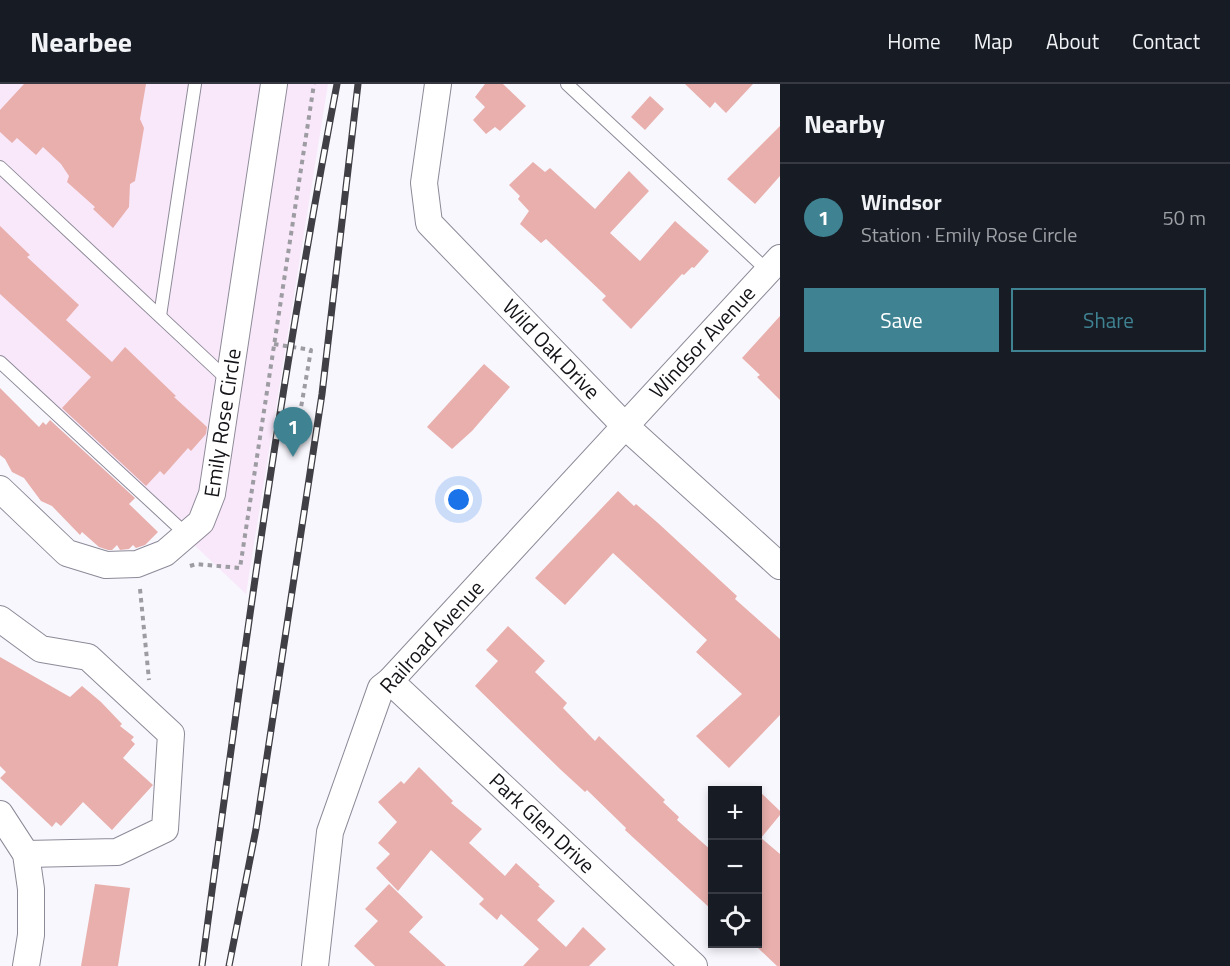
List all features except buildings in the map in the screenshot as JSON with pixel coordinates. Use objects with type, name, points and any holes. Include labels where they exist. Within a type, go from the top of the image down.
[{"type":"street","name":"Emily Rose Circle","points":[[0,489],[67,553],[106,565],[137,564],[165,553],[201,522],[212,494],[274,84]]},
{"type":"street","name":"Wild Oak Drive","points":[[438,84],[424,183],[429,222],[624,425],[780,566]]},
{"type":"street","name":"Windsor Avenue","points":[[624,425],[774,264]]},
{"type":"street","name":"Railroad Avenue","points":[[315,966],[330,832],[381,688],[390,681],[624,425]]},
{"type":"street","points":[[0,619],[41,649],[88,657],[171,734],[165,829],[117,852],[26,854]]},
{"type":"street","name":"Park Glen Drive","points":[[390,681],[694,966]]},
{"type":"street","points":[[0,814],[26,854],[31,901],[31,935],[26,966]]},
{"type":"lane","points":[[160,316],[195,84]]},
{"type":"lane","points":[[567,84],[774,264]]},
{"type":"lane","points":[[0,167],[229,381]]},
{"type":"lane","points":[[0,362],[186,535]]},
{"type":"path","points":[[188,567],[196,564],[240,567],[314,84]]},
{"type":"path","points":[[274,344],[311,350],[299,419]]},
{"type":"path","points":[[137,564],[152,717]]},
{"type":"shaded area","points":[[0,84],[328,84],[246,594],[0,361]]},
{"type":"railway","points":[[202,966],[247,634],[280,414],[337,84]]},
{"type":"railway","points":[[229,966],[256,829],[322,394],[358,84]]},
{"type":"place","name":"Windsor","points":[[293,457]]}]
